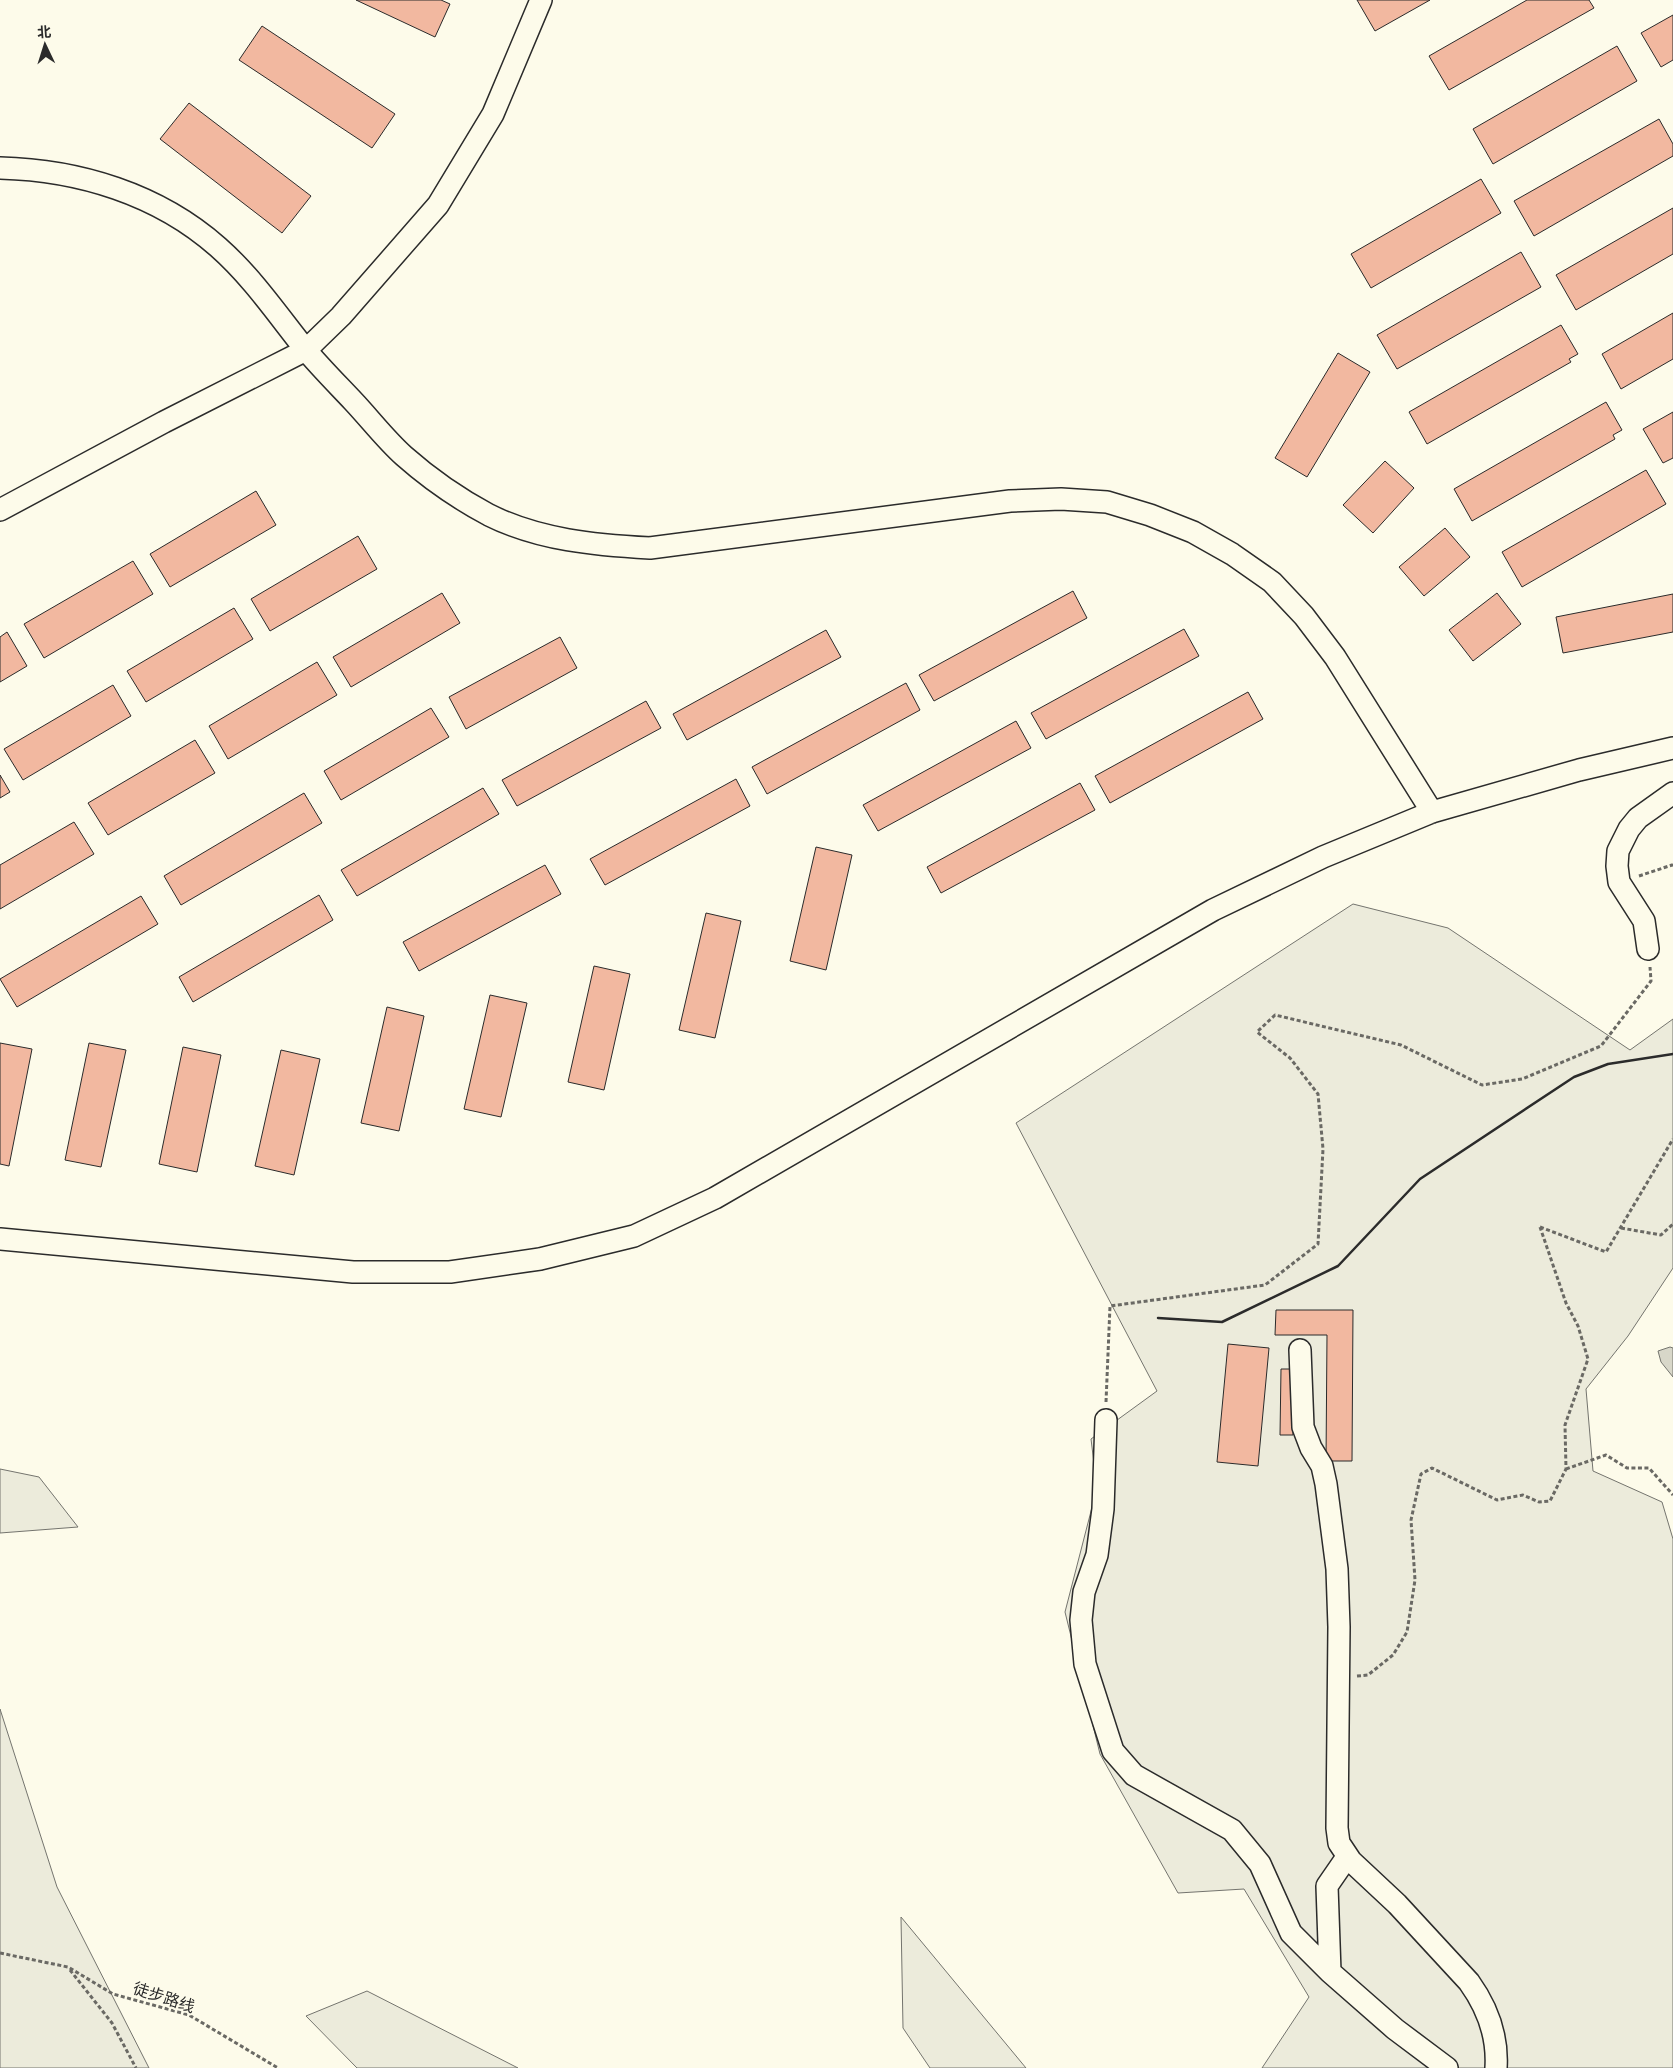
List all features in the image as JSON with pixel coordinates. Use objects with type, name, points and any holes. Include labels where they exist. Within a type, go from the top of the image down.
[{"type":"street","points":[[0,510],[164,422],[306,350],[341,316],[438,205],[493,114],[542,0]]},
{"type":"street","points":[[0,168],[35,169],[78,177],[118,189],[155,205],[188,224],[218,247],[249,277],[306,350],[403,456],[443,487],[489,515],[540,535],[600,546],[650,548],[1010,501],[1061,499],[1107,502],[1150,515],[1192,532],[1232,554],[1272,582],[1304,616],[1335,656],[1432,812]]},
{"type":"street","points":[[0,1239],[353,1272],[450,1272],[540,1260],[634,1236],[714,1198],[1213,910],[1323,857],[1432,812],[1579,770],[1673,748]]},
{"type":"street","points":[[1648,949],[1644,921],[1619,882],[1618,851],[1629,829],[1638,818],[1673,793]]},
{"type":"street","points":[[1300,1350],[1303,1426],[1311,1448],[1322,1466],[1338,1569],[1337,1828],[1339,1842],[1347,1857],[1397,1904],[1469,1982],[1479,1996],[1494,2036],[1497,2054],[1496,2068]]},
{"type":"street","points":[[1106,1420],[1103,1509],[1097,1555],[1084,1592],[1082,1620],[1086,1664],[1113,1751],[1134,1775],[1232,1830],[1260,1864],[1291,1933],[1330,1972],[1396,2029],[1447,2068]]},
{"type":"street","points":[[1330,1972],[1327,1886],[1347,1857]]},
{"type":"path","points":[[1619,882],[1672,865],[1673,869]]},
{"type":"path","points":[[1106,1420],[1110,1306],[1265,1285],[1318,1244],[1324,1149],[1318,1094],[1290,1058],[1257,1032],[1275,1016],[1401,1045],[1482,1084],[1522,1078],[1600,1046],[1651,980],[1648,949]]},
{"type":"path","points":[[1339,1678],[1368,1675],[1393,1655],[1407,1632],[1415,1580],[1411,1520],[1421,1474],[1432,1468],[1497,1500],[1523,1495],[1539,1502],[1550,1502],[1566,1469],[1565,1425],[1588,1360],[1578,1326],[1566,1303],[1540,1227],[1606,1252],[1673,1139]]},
{"type":"path","points":[[1621,1228],[1660,1235],[1673,1224]]},
{"type":"path","points":[[1566,1469],[1606,1454],[1627,1468],[1649,1468],[1673,1495]]},
{"type":"path","name":"徒步路线","points":[[0,1953],[68,1968],[113,1994],[189,2015],[278,2068]]},
{"type":"path","points":[[68,1968],[112,2023],[136,2068]]},
{"type":"shaded area","points":[[1353,904],[1448,928],[1630,1050],[1673,1019],[1673,1268],[1628,1336],[1586,1389],[1593,1471],[1662,1502],[1673,1539],[1673,2068],[1262,2068],[1309,1997],[1244,1889],[1178,1893],[1100,1754],[1065,1612],[1097,1488],[1091,1439],[1157,1391],[1016,1123]]},
{"type":"shaded area","points":[[1670,1347],[1673,1348],[1673,1377],[1661,1362],[1658,1351]]},
{"type":"shaded area","points":[[0,1469],[39,1477],[78,1527],[0,1533]]},
{"type":"shaded area","points":[[0,1709],[57,1887],[149,2068],[0,2068]]},
{"type":"shaded area","points":[[901,1917],[1026,2068],[930,2068],[903,2028]]},
{"type":"shaded area","points":[[367,1991],[518,2068],[357,2068],[306,2016]]},
{"type":"building","points":[[356,0],[441,0],[450,4],[435,37]]},
{"type":"building","points":[[1357,0],[1430,0],[1375,31]]},
{"type":"building","points":[[1527,0],[1589,0],[1594,8],[1449,90],[1429,56]]},
{"type":"building","points":[[1673,15],[1673,60],[1661,67],[1641,33]]},
{"type":"building","points":[[262,26],[395,114],[372,148],[239,60]]},
{"type":"building","points":[[1617,46],[1637,81],[1493,164],[1473,129]]},
{"type":"building","points":[[189,103],[311,196],[282,233],[160,139]]},
{"type":"building","points":[[1659,119],[1673,144],[1673,156],[1534,236],[1514,201]]},
{"type":"building","points":[[1481,179],[1501,213],[1371,288],[1351,254]]},
{"type":"building","points":[[1673,208],[1673,254],[1576,310],[1556,275]]},
{"type":"building","points":[[1521,252],[1541,287],[1397,369],[1377,335]]},
{"type":"building","points":[[1673,313],[1673,359],[1621,389],[1602,354]]},
{"type":"building","points":[[1561,325],[1578,354],[1569,359],[1571,362],[1427,444],[1409,412]]},
{"type":"building","points":[[1338,353],[1370,372],[1307,477],[1275,458]]},
{"type":"building","points":[[1606,402],[1622,430],[1613,435],[1615,439],[1472,521],[1454,489]]},
{"type":"building","points":[[1673,412],[1673,458],[1663,463],[1643,429]]},
{"type":"building","points":[[1385,461],[1414,488],[1373,533],[1343,505]]},
{"type":"building","points":[[1646,470],[1666,504],[1522,587],[1502,552]]},
{"type":"building","points":[[256,491],[276,525],[170,587],[150,554]]},
{"type":"building","points":[[1445,528],[1470,557],[1424,596],[1399,567]]},
{"type":"building","points":[[358,536],[377,569],[270,631],[251,599]]},
{"type":"building","points":[[133,561],[153,594],[44,658],[24,624]]},
{"type":"building","points":[[1073,591],[1087,618],[934,701],[919,675]]},
{"type":"building","points":[[442,593],[460,623],[351,687],[333,657]]},
{"type":"building","points":[[1497,593],[1521,624],[1473,661],[1449,630]]},
{"type":"building","points":[[1673,594],[1673,632],[1563,653],[1556,617]]},
{"type":"building","points":[[234,608],[253,639],[146,702],[127,671]]},
{"type":"building","points":[[1184,629],[1199,656],[1046,739],[1031,713]]},
{"type":"building","points":[[826,630],[841,657],[687,740],[673,714]]},
{"type":"building","points":[[7,632],[27,666],[0,682],[0,637]]},
{"type":"building","points":[[560,637],[577,668],[466,729],[449,697]]},
{"type":"building","points":[[317,662],[337,695],[228,759],[209,726]]},
{"type":"building","points":[[906,683],[920,710],[767,794],[752,767]]},
{"type":"building","points":[[113,685],[131,716],[23,780],[4,749]]},
{"type":"building","points":[[1248,692],[1263,719],[1110,803],[1095,776]]},
{"type":"building","points":[[646,701],[661,728],[517,806],[502,780]]},
{"type":"building","points":[[431,708],[449,737],[341,800],[324,771]]},
{"type":"building","points":[[1016,721],[1031,748],[878,831],[863,805]]},
{"type":"building","points":[[195,740],[215,773],[108,835],[88,803]]},
{"type":"building","points":[[0,775],[10,792],[0,798]]},
{"type":"building","points":[[736,779],[750,806],[605,885],[590,859]]},
{"type":"building","points":[[1080,783],[1095,810],[941,893],[927,867]]},
{"type":"building","points":[[483,788],[499,814],[357,896],[341,870]]},
{"type":"building","points":[[304,793],[322,823],[181,905],[164,876]]},
{"type":"building","points":[[74,822],[94,854],[0,909],[0,865]]},
{"type":"building","points":[[816,847],[852,855],[826,970],[790,961]]},
{"type":"building","points":[[545,865],[561,894],[419,971],[403,942]]},
{"type":"building","points":[[319,895],[333,920],[193,1002],[179,977]]},
{"type":"building","points":[[141,896],[158,924],[17,1007],[0,979]]},
{"type":"building","points":[[706,913],[741,921],[715,1038],[679,1030]]},
{"type":"building","points":[[594,966],[630,974],[604,1090],[568,1082]]},
{"type":"building","points":[[490,995],[527,1003],[501,1117],[464,1109]]},
{"type":"building","points":[[387,1007],[424,1016],[399,1131],[361,1123]]},
{"type":"building","points":[[0,1043],[32,1049],[9,1166],[0,1164]]},
{"type":"building","points":[[89,1043],[126,1050],[101,1167],[65,1160]]},
{"type":"building","points":[[183,1047],[221,1055],[197,1172],[159,1164]]},
{"type":"building","points":[[281,1050],[320,1059],[294,1175],[255,1166]]},
{"type":"building","points":[[1276,1310],[1353,1310],[1352,1461],[1326,1461],[1327,1335],[1275,1335]]},
{"type":"building","points":[[1228,1344],[1269,1348],[1258,1466],[1217,1462]]},
{"type":"building","points":[[1281,1369],[1295,1369],[1293,1435],[1280,1435]]},
{"type":"wall","points":[[1158,1318],[1222,1322],[1338,1266],[1420,1179],[1574,1077],[1608,1064],[1673,1054]]}]
